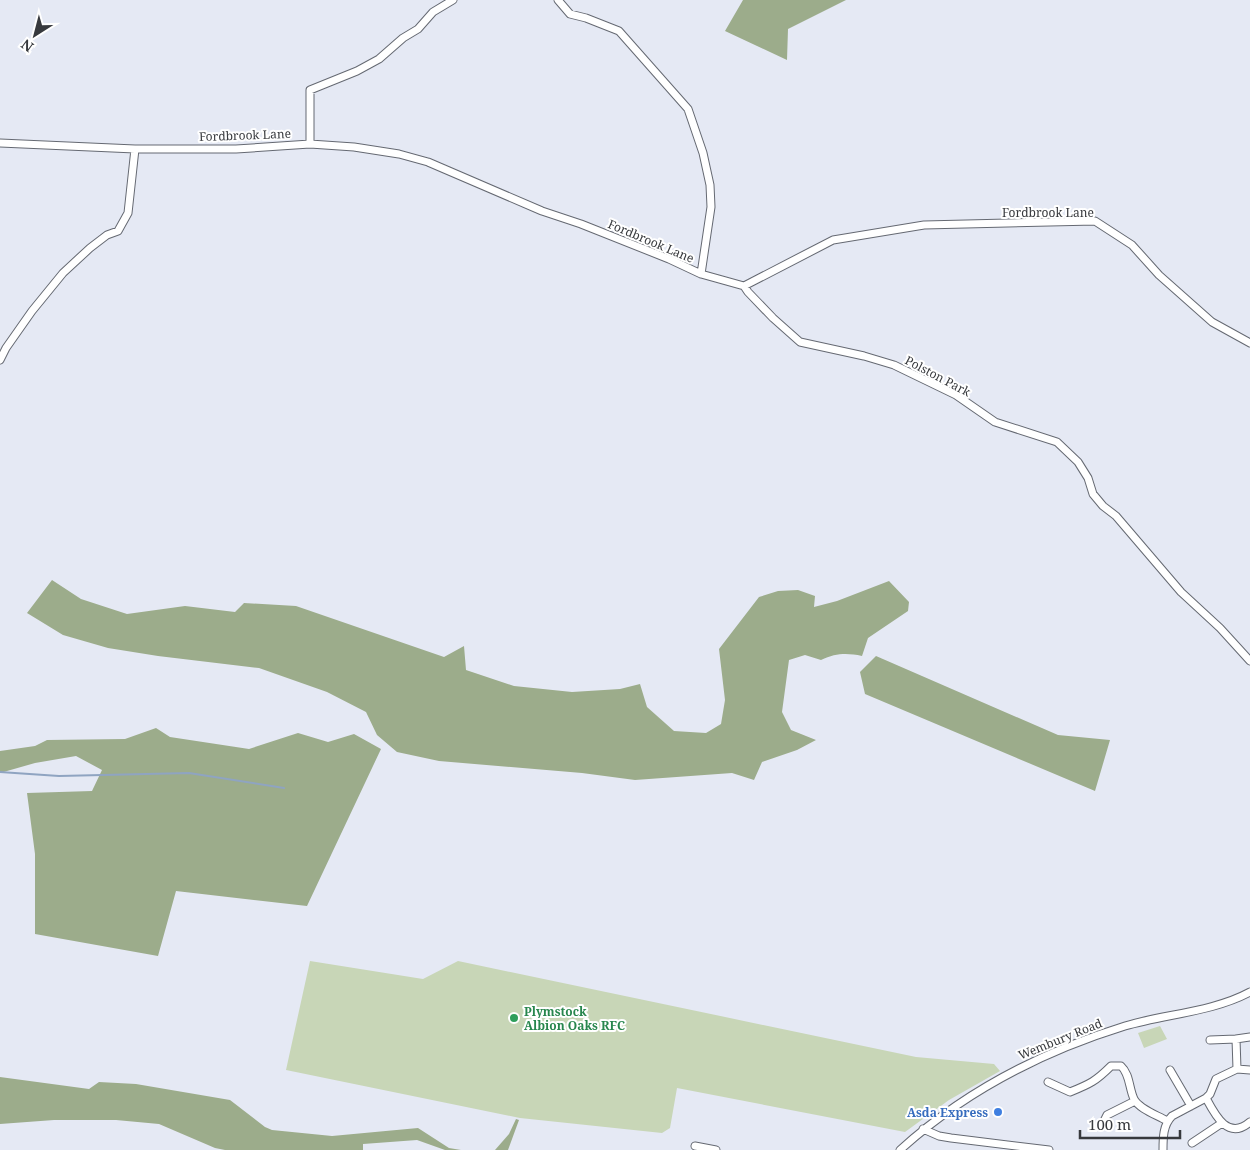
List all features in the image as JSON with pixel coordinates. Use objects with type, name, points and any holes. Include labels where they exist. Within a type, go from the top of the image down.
[{"type":"street","points":[[310,144],[310,90],[357,71],[379,59],[403,38],[418,28],[433,12],[453,0]]},
{"type":"street","points":[[558,0],[570,14],[586,18],[618,31],[688,109],[703,153],[710,185],[711,207],[701,274]]},
{"type":"street","name":"Fordbrook Lane","points":[[0,143],[135,149],[236,149],[310,144],[399,154],[428,162],[542,211],[582,224],[701,274],[744,286],[833,240],[924,225],[1095,220],[1132,245],[1159,275],[1212,322],[1250,343]]},
{"type":"street","points":[[0,360],[6,348],[32,311],[63,273],[107,235],[118,231],[128,213],[135,149]]},
{"type":"street","name":"Polston Park","points":[[744,286],[773,318],[800,342],[864,356],[894,365],[956,395],[996,422],[1056,442],[1078,462],[1088,478],[1093,494],[1103,506],[1116,516],[1181,592],[1220,628],[1250,661]]},
{"type":"street","name":"Wembury Road","points":[[900,1150],[944,1112],[1005,1074],[1039,1058],[1126,1026],[1231,1001],[1250,992]]},
{"type":"street","points":[[1210,1040],[1250,1037]]},
{"type":"street","points":[[1236,1039],[1237,1069]]},
{"type":"street","points":[[1048,1082],[1070,1092],[1099,1078],[1111,1066],[1116,1065],[1124,1068],[1135,1101],[1143,1108],[1167,1121]]},
{"type":"street","points":[[1163,1150],[1164,1129],[1167,1121],[1172,1116],[1206,1098],[1210,1094],[1216,1079],[1237,1069],[1250,1070]]},
{"type":"street","points":[[1170,1070],[1191,1106]]},
{"type":"street","points":[[1206,1098],[1213,1112],[1222,1123],[1234,1129],[1242,1128],[1250,1122]]},
{"type":"street","points":[[1103,1123],[1107,1115],[1135,1101]]},
{"type":"street","points":[[1192,1143],[1222,1123]]},
{"type":"street","points":[[923,1129],[939,1136],[1049,1150]]},
{"type":"street","points":[[695,1146],[716,1150]]},
{"type":"green space","points":[[743,0],[846,0],[788,29],[787,60],[725,31]]},
{"type":"green space","points":[[52,580],[81,599],[127,614],[185,606],[235,612],[244,603],[296,606],[444,657],[464,646],[466,670],[514,686],[572,692],[620,689],[640,684],[647,707],[674,731],[706,733],[721,724],[725,700],[719,649],[759,597],[778,591],[798,590],[815,596],[814,607],[837,601],[889,581],[909,602],[908,611],[868,638],[862,656],[842,654],[821,660],[805,655],[789,660],[782,712],[791,730],[816,740],[797,750],[762,762],[754,780],[732,773],[635,780],[582,773],[439,761],[397,752],[377,735],[366,712],[327,692],[259,668],[108,648],[63,635],[27,613]]},
{"type":"green space","points":[[876,656],[1058,735],[1110,740],[1095,791],[865,694],[860,672]]},
{"type":"green space","points":[[156,728],[170,737],[249,749],[298,733],[328,742],[354,734],[381,749],[307,906],[176,891],[158,956],[35,934],[35,854],[27,793],[92,791],[102,770],[76,756],[35,763],[0,773],[0,751],[35,746],[47,740],[125,739]]},
{"type":"green space","name":"Plymstock Albion Oaks RFC","points":[[310,961],[423,979],[458,961],[916,1057],[994,1064],[1000,1071],[949,1100],[905,1132],[677,1088],[670,1128],[662,1133],[520,1118],[286,1070]]},
{"type":"green space","points":[[1160,1026],[1167,1039],[1144,1048],[1138,1033]]},
{"type":"green space","points":[[0,1077],[89,1089],[99,1082],[136,1084],[230,1100],[265,1127],[272,1130],[332,1136],[418,1128],[449,1148],[461,1150],[445,1150],[417,1140],[363,1144],[363,1150],[225,1150],[215,1148],[159,1124],[116,1120],[54,1120],[0,1124]]},
{"type":"green space","points":[[516,1119],[519,1120],[508,1150],[495,1150],[509,1134]]},
{"type":"waterway","points":[[0,772],[59,776],[189,773],[284,788]]},
{"type":"place","name":"Plymstock Albion Oaks RFC","points":[[514,1018]]},
{"type":"place","name":"Asda Express","points":[[998,1112]]}]
